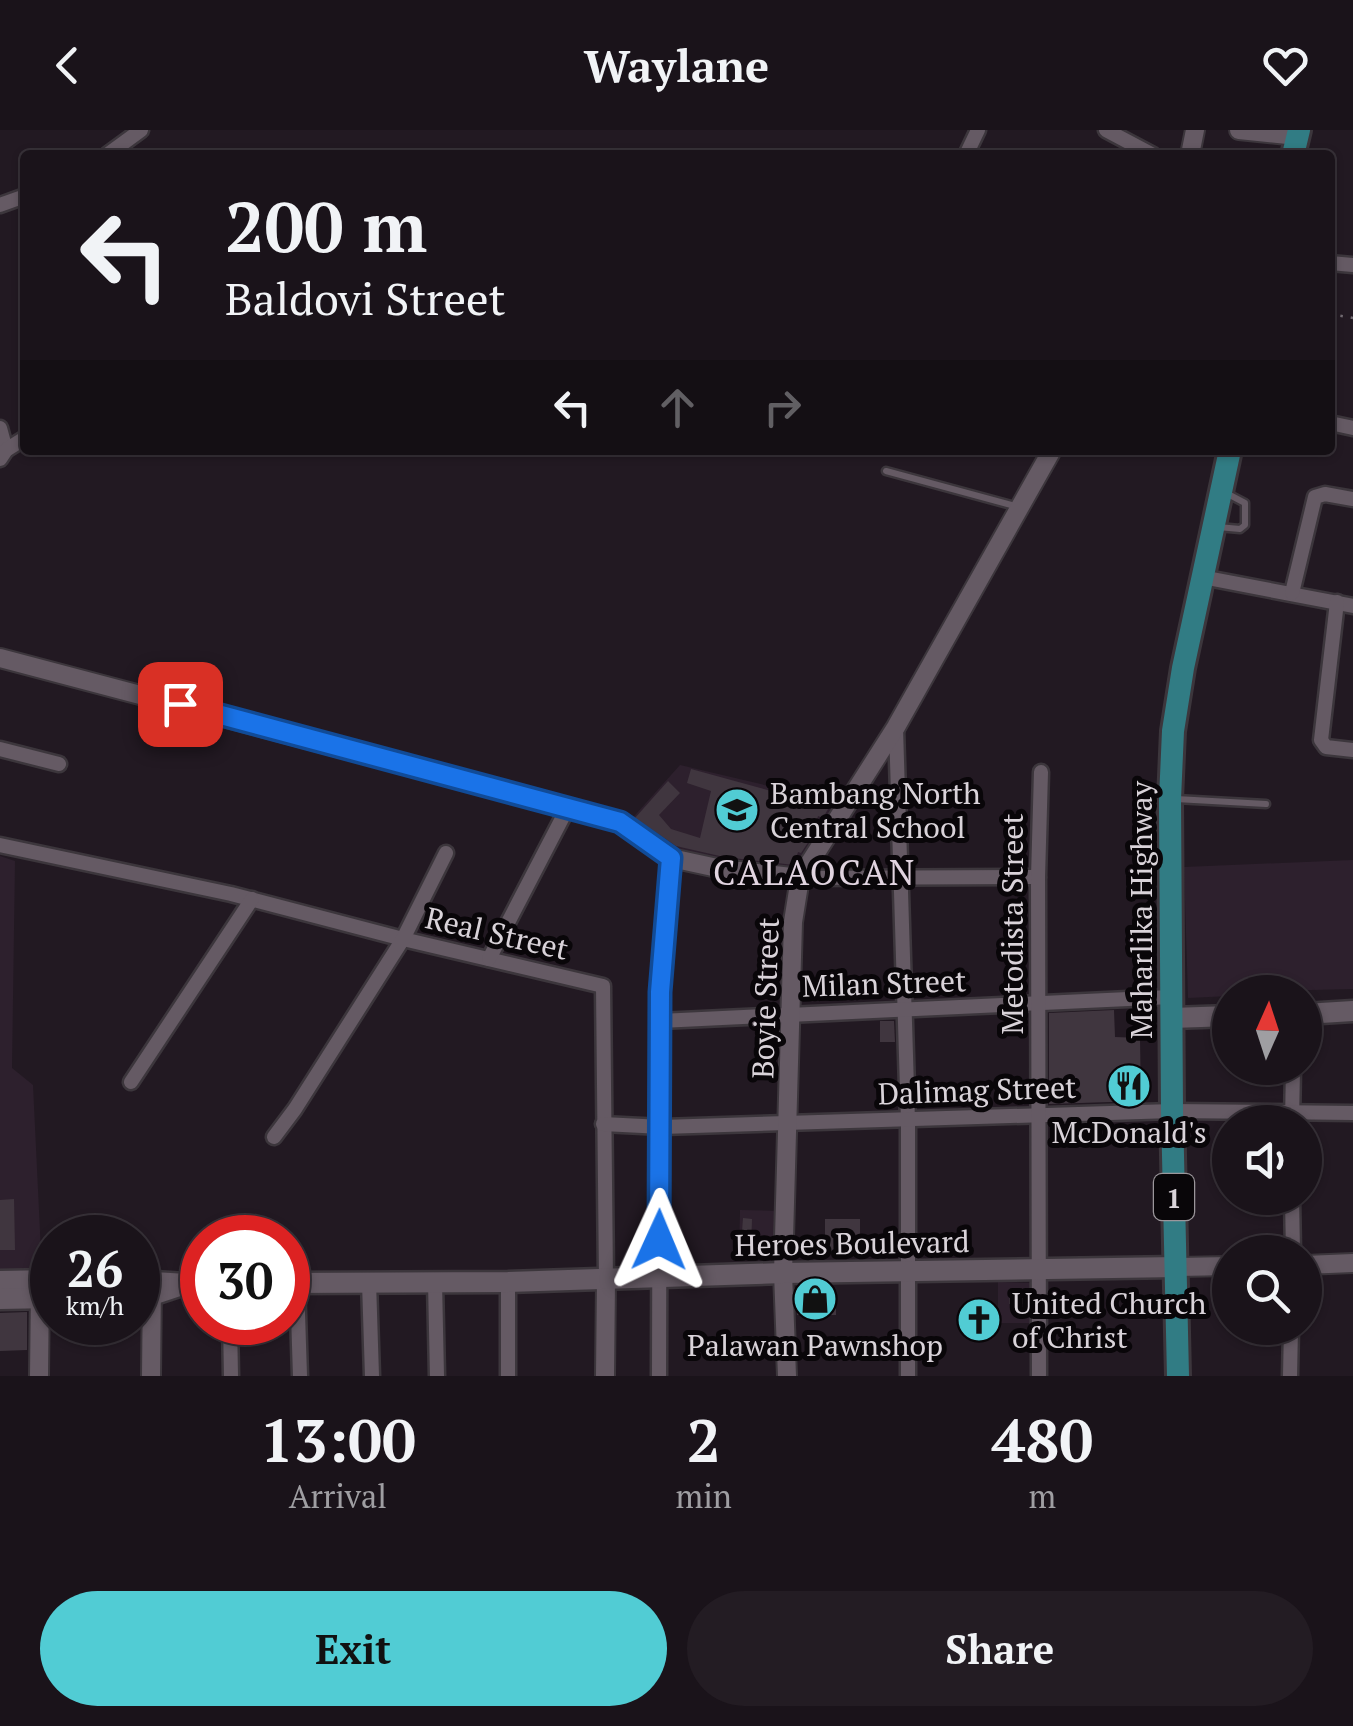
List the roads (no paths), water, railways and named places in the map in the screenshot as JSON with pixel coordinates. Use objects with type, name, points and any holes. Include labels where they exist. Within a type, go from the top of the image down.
[{"type":"main road","name":"Maharlika Highway","points":[[1178,1376],[1171,1008],[1173,732],[1229,455]]},
{"type":"main road","points":[[1171,1008],[1212,1014]]},
{"type":"main road","points":[[1322,1013],[1353,1011]]},
{"type":"main road","name":"Heroes Boulevard","points":[[310,1283],[1178,1267]]},
{"type":"main road","points":[[0,1280],[30,1286]]},
{"type":"main road","points":[[0,1298],[30,1292]]},
{"type":"street","points":[[114,150],[142,130]]},
{"type":"street","points":[[1106,130],[1143,150]]},
{"type":"street","points":[[1238,130],[1296,140]]},
{"type":"street","points":[[0,428],[3,454]]},
{"type":"street","name":"Boyie Street","points":[[787,1376],[783,1273],[793,922],[800,878],[896,727],[1049,455]]},
{"type":"street","points":[[1292,593],[1314,497],[1325,494],[1353,499]]},
{"type":"street","points":[[1202,577],[1353,606]]},
{"type":"street","points":[[1337,602],[1321,740],[1326,747],[1353,750]]},
{"type":"street","points":[[0,658],[620,822],[671,858],[722,869],[800,878],[1038,877]]},
{"type":"street","points":[[896,727],[908,1121],[908,1376]]},
{"type":"street","points":[[0,749],[59,764]]},
{"type":"street","name":"Metodista Street","points":[[1039,1376],[1041,772]]},
{"type":"street","points":[[489,959],[566,809]]},
{"type":"street","name":"Real Street","points":[[0,845],[252,899],[603,986],[605,1376]]},
{"type":"street","points":[[274,1136],[403,939],[446,853]]},
{"type":"street","points":[[659,1376],[660,1021],[671,858]]},
{"type":"street","points":[[131,1082],[252,899]]},
{"type":"street","name":"Milan Street","points":[[660,1021],[905,1012],[1038,1002],[1171,1008]]},
{"type":"street","name":"Dalimag Street","points":[[604,1124],[662,1127],[1172,1111],[1212,1113]]},
{"type":"street","name":"Dalimag Street","points":[[1322,1115],[1353,1113]]},
{"type":"street","points":[[1322,1265],[1353,1264]]},
{"type":"street","points":[[1178,1267],[1212,1266]]},
{"type":"street","points":[[369,1282],[372,1376]]},
{"type":"street","points":[[434,1282],[437,1376]]},
{"type":"street","points":[[508,1282],[508,1376]]},
{"type":"street","points":[[39,1376],[41,1345]]},
{"type":"street","points":[[148,1345],[150,1376]]},
{"type":"street","points":[[231,1345],[232,1376]]},
{"type":"street","points":[[297,1345],[300,1376]]},
{"type":"street","points":[[1290,1376],[1291,1345]]},
{"type":"lane","points":[[886,471],[1020,508]]},
{"type":"lane","points":[[1170,799],[1266,804]]},
{"type":"place","name":"Bambang North Central School","points":[[737,810]]},
{"type":"place","name":"McDonald's","points":[[1129,1086]]},
{"type":"place","name":"Palawan Pawnshop","points":[[815,1299]]},
{"type":"place","name":"United Church of Christ","points":[[979,1320]]},
{"type":"district","name":"CALAOCAN","points":[[815,872]]}]
